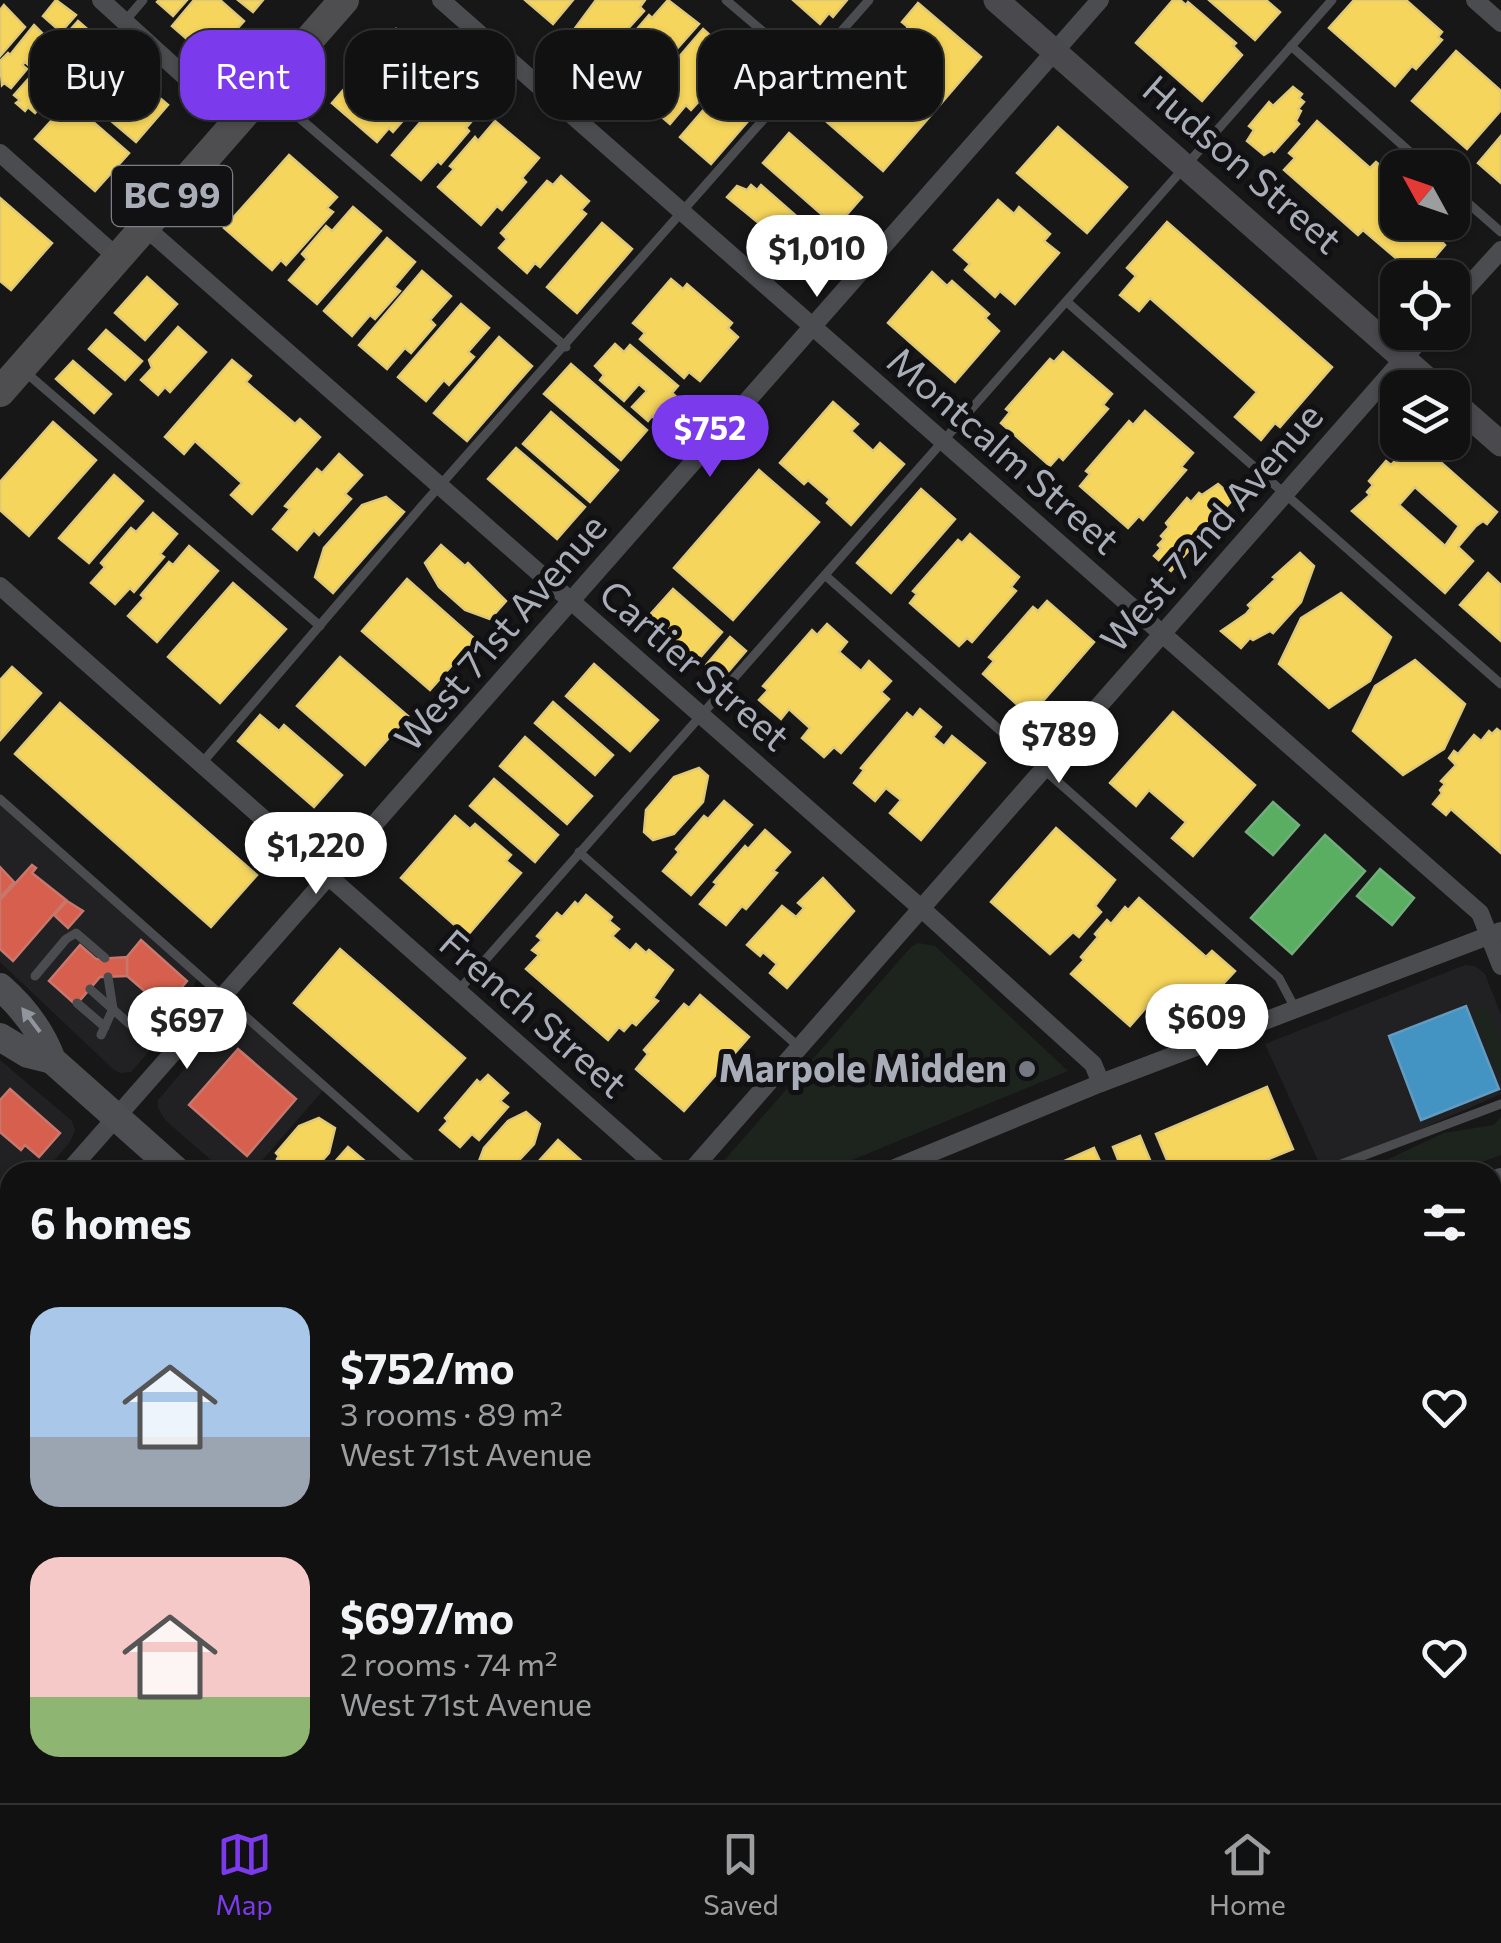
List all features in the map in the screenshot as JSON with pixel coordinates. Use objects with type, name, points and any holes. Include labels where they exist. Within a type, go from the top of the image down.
[{"type":"highway","name":"BC 99","points":[[318,30],[344,0]]},
{"type":"highway","name":"BC 99","points":[[7,381],[239,120]]},
{"type":"main road","points":[[0,987],[20,1005],[44,1037],[52,1060]]},
{"type":"main road","points":[[0,1037],[28,1054],[52,1060],[167,1162]]},
{"type":"street","points":[[101,0],[236,123]]},
{"type":"street","name":"Montcalm Street","points":[[441,0],[1480,913],[1495,934],[1501,966]]},
{"type":"street","name":"Hudson Street","points":[[996,0],[1417,370]]},
{"type":"street","name":"West 71st Avenue","points":[[77,1162],[1100,0]]},
{"type":"street","points":[[1475,0],[1501,22]]},
{"type":"street","points":[[0,153],[118,258]]},
{"type":"street","name":"Cartier Street","points":[[145,227],[922,909],[1093,1064],[1101,1082]]},
{"type":"street","points":[[1470,284],[1501,250]]},
{"type":"street","name":"West 72nd Avenue","points":[[699,1162],[1412,350]]},
{"type":"street","points":[[1470,417],[1501,444]]},
{"type":"street","name":"French Street","points":[[0,586],[652,1162]]},
{"type":"street","points":[[908,1162],[1101,1082],[1495,934]]},
{"type":"lane","points":[[124,21],[143,0]]},
{"type":"lane","points":[[726,0],[761,30]]},
{"type":"lane","points":[[843,30],[870,0]]},
{"type":"lane","points":[[458,992],[1332,0]]},
{"type":"lane","points":[[1291,46],[1408,150]]},
{"type":"lane","points":[[302,120],[566,347]]},
{"type":"lane","points":[[200,765],[440,486],[764,120]]},
{"type":"lane","points":[[1470,205],[1501,232]]},
{"type":"lane","points":[[1067,302],[1501,684]]},
{"type":"lane","points":[[7,381],[320,626]]},
{"type":"lane","points":[[826,576],[1279,978],[1296,1010]]},
{"type":"lane","points":[[0,798],[409,1162]]},
{"type":"lane","points":[[579,852],[800,1048]]},
{"type":"lane","points":[[50,979],[37,973],[76,933],[105,958]]},
{"type":"lane","points":[[66,940],[76,949]]},
{"type":"lane","points":[[52,956],[63,965]]},
{"type":"lane","points":[[78,1003],[103,1031],[114,1009],[108,977]]},
{"type":"lane","points":[[90,989],[143,1036]]},
{"type":"lane","points":[[1347,1162],[1501,1104]]},
{"type":"shaded area","points":[[0,798],[200,976],[194,984],[197,997],[131,1072],[113,1069],[0,962]]},
{"type":"shaded area","points":[[918,943],[935,946],[1068,1071],[847,1162],[723,1162]]},
{"type":"shaded area","points":[[1465,965],[1475,966],[1485,974],[1501,1015],[1501,1094],[1346,1162],[1318,1162],[1265,1044]]},
{"type":"shaded area","points":[[1486,1005],[1501,1043],[1501,1069],[1496,1071],[1472,1010]]},
{"type":"shaded area","points":[[247,1017],[326,1087],[261,1162],[213,1162],[166,1121],[158,1100],[226,1020],[242,1023]]},
{"type":"shaded area","points":[[0,1060],[72,1121],[75,1130],[53,1162],[0,1162]]},
{"type":"shaded area","points":[[1501,1117],[1501,1155],[1482,1162],[1382,1162],[1444,1133],[1494,1125]]},
{"type":"building: Homes","points":[[56,0],[76,15],[63,30],[43,16]]},
{"type":"building: Homes","points":[[159,0],[187,0],[173,16]]},
{"type":"building: Homes","points":[[194,0],[220,0],[244,21],[236,30],[180,33],[172,26]]},
{"type":"building: Homes","points":[[238,0],[263,0],[253,12]]},
{"type":"building: Homes","points":[[525,0],[573,0],[553,24]]},
{"type":"building: Homes","points":[[596,0],[645,0],[640,7],[644,11],[627,30],[574,30]]},
{"type":"building: Homes","points":[[668,0],[699,24],[678,48],[678,30],[636,30],[649,15],[652,18]]},
{"type":"building: Homes","points":[[793,0],[847,0],[833,17],[829,13],[820,24]]},
{"type":"building: Homes","points":[[1173,0],[1186,5],[1188,2],[1236,43],[1233,46],[1242,55],[1202,101],[1136,43]]},
{"type":"building: Homes","points":[[1209,0],[1266,0],[1280,12],[1255,40]]},
{"type":"building: Homes","points":[[1354,0],[1406,0],[1442,32],[1438,37],[1442,40],[1395,86],[1329,28]]},
{"type":"building: Homes","points":[[918,3],[981,57],[943,101],[943,30],[906,30],[908,27],[902,22]]},
{"type":"building: Homes","points":[[4,5],[25,27],[0,56],[0,10]]},
{"type":"building: Homes","points":[[78,21],[88,30],[70,30]]},
{"type":"building: Homes","points":[[30,30],[30,66],[25,62],[22,65],[27,69],[11,88],[2,85],[0,61],[10,55]]},
{"type":"building: Homes","points":[[698,35],[698,102],[691,110],[686,105],[678,114],[678,58]]},
{"type":"building: Homes","points":[[1456,51],[1501,91],[1501,110],[1467,149],[1412,101]]},
{"type":"building: Homes","points":[[30,77],[30,109],[25,111],[14,95]]},
{"type":"building: Homes","points":[[1293,87],[1302,94],[1299,98],[1304,102],[1298,109],[1299,124],[1274,152],[1264,155],[1247,141],[1254,130],[1249,126],[1269,102],[1273,106]]},
{"type":"building: Homes","points":[[345,88],[345,114],[332,103]]},
{"type":"building: Homes","points":[[160,98],[168,105],[160,114]]},
{"type":"building: Homes","points":[[698,116],[698,120],[749,120],[711,164],[680,137]]},
{"type":"building: Homes","points":[[52,120],[91,120],[129,153],[95,191],[35,139]]},
{"type":"building: Homes","points":[[110,120],[155,120],[136,142]]},
{"type":"building: Homes","points":[[352,120],[404,120],[393,132],[389,128],[377,142]]},
{"type":"building: Homes","points":[[422,120],[473,120],[466,128],[469,131],[441,164],[438,161],[421,180],[392,155]]},
{"type":"building: Homes","points":[[825,120],[927,120],[883,171]]},
{"type":"building: Homes","points":[[495,121],[539,158],[522,178],[526,182],[502,210],[497,206],[481,225],[438,187],[475,137],[478,141]]},
{"type":"building: Homes","points":[[1317,121],[1370,168],[1376,162],[1380,165],[1380,240],[1440,240],[1445,245],[1432,260],[1398,260],[1363,230],[1358,235],[1284,170],[1295,158],[1289,153]]},
{"type":"building: Homes","points":[[1058,127],[1127,187],[1087,233],[1017,173]]},
{"type":"building: Homes","points":[[789,133],[862,197],[836,227],[763,163]]},
{"type":"building: Homes","points":[[1501,136],[1501,183],[1478,163]]},
{"type":"building: Homes","points":[[289,155],[337,197],[327,208],[333,212],[286,265],[281,260],[272,270],[224,228]]},
{"type":"building: Homes","points":[[561,176],[589,201],[581,210],[586,214],[540,267],[535,263],[527,273],[499,248],[507,239],[501,233],[547,181],[553,185]]},
{"type":"building: Homes","points":[[751,185],[757,190],[761,185],[810,228],[806,232],[818,243],[812,250],[816,254],[806,265],[727,197],[737,186],[747,190]]},
{"type":"building: Homes","points":[[0,198],[52,243],[11,290],[0,281]]},
{"type":"building: Homes","points":[[998,200],[1014,214],[1019,207],[1050,234],[1044,241],[1059,253],[1015,304],[1000,291],[995,297],[965,270],[970,264],[954,250]]},
{"type":"building: Homes","points":[[353,207],[381,231],[317,304],[289,280],[307,259],[302,254],[326,226],[332,231]]},
{"type":"building: Homes","points":[[1167,222],[1332,367],[1280,427],[1275,423],[1261,440],[1235,417],[1257,392],[1150,298],[1139,311],[1120,295],[1136,276],[1127,268]]},
{"type":"building: Homes","points":[[602,223],[632,249],[577,313],[547,287]]},
{"type":"building: Homes","points":[[387,238],[415,262],[394,287],[400,291],[375,319],[370,315],[352,336],[324,311]]},
{"type":"building: Homes","points":[[422,271],[451,296],[430,320],[435,325],[411,353],[405,348],[387,369],[359,345]]},
{"type":"building: Homes","points":[[932,272],[947,286],[952,281],[989,314],[985,318],[999,331],[955,382],[888,323]]},
{"type":"building: Homes","points":[[147,277],[177,304],[145,340],[115,313]]},
{"type":"building: Homes","points":[[671,279],[683,289],[687,284],[732,323],[728,328],[738,337],[700,381],[689,372],[684,378],[640,339],[645,333],[633,323]]},
{"type":"building: Homes","points":[[461,304],[489,328],[468,352],[474,357],[449,385],[444,380],[426,401],[398,377]]},
{"type":"building: Homes","points":[[178,327],[206,352],[170,392],[165,387],[158,395],[141,380],[152,368],[149,360]]},
{"type":"building: Homes","points":[[106,330],[142,361],[125,380],[89,349]]},
{"type":"building: Homes","points":[[499,337],[532,366],[467,441],[434,413]]},
{"type":"building: Homes","points":[[615,344],[624,352],[630,345],[678,386],[672,393],[683,403],[663,426],[652,416],[648,421],[632,407],[647,391],[639,384],[624,401],[600,380],[604,375],[595,366]]},
{"type":"building: Homes","points":[[1063,352],[1112,394],[1103,405],[1108,409],[1063,460],[1059,456],[1050,466],[1001,423],[1010,412],[1006,409],[1050,359],[1054,362]]},
{"type":"building: Homes","points":[[232,360],[251,376],[246,382],[295,424],[300,419],[320,437],[252,514],[231,495],[242,483],[195,441],[184,454],[165,437]]},
{"type":"building: Homes","points":[[73,361],[111,394],[94,413],[56,379]]},
{"type":"building: Homes","points":[[571,364],[647,430],[621,460],[544,394]]},
{"type":"building: Homes","points":[[833,402],[858,424],[851,431],[873,451],[880,443],[904,464],[851,525],[827,503],[830,499],[808,480],[804,484],[780,463]]},
{"type":"building: Homes","points":[[1145,411],[1193,453],[1181,467],[1186,470],[1143,520],[1139,516],[1128,528],[1080,486],[1090,474],[1086,471],[1129,421],[1133,425]]},
{"type":"building: Homes","points":[[551,412],[618,470],[590,502],[523,444]]},
{"type":"building: Homes","points":[[53,422],[96,460],[29,536],[0,510],[0,482]]},
{"type":"building: Homes","points":[[516,448],[585,507],[557,539],[488,479]]},
{"type":"building: Homes","points":[[339,454],[362,475],[345,494],[351,499],[319,535],[314,530],[297,550],[273,529],[290,509],[285,506],[317,469],[322,473]]},
{"type":"building: Homes","points":[[1396,460],[1438,460],[1497,512],[1487,524],[1483,521],[1476,526],[1458,547],[1473,561],[1445,593],[1352,511],[1370,495],[1367,492],[1373,485],[1369,481],[1386,461],[1391,465]],"holes":[[[1415,487],[1459,526],[1445,546],[1399,505]]]},
{"type":"building: Homes","points":[[759,470],[819,522],[733,620],[674,568]]},
{"type":"building: Homes","points":[[114,475],[143,501],[89,563],[59,538]]},
{"type":"building: Homes","points":[[1218,484],[1234,498],[1171,571],[1154,556],[1169,527],[1166,523],[1187,498],[1191,502],[1199,493],[1202,495]]},
{"type":"building: Homes","points":[[921,489],[955,519],[891,593],[857,563]]},
{"type":"building: Homes","points":[[386,497],[404,512],[333,593],[315,577],[324,548],[362,505]]},
{"type":"building: Homes","points":[[153,513],[177,534],[160,554],[164,557],[134,592],[130,588],[115,604],[91,583],[105,567],[101,563],[131,528],[136,532]]},
{"type":"building: Homes","points":[[970,534],[1019,577],[1011,587],[1016,591],[972,642],[967,638],[959,646],[910,603],[917,594],[913,591],[958,540],[962,543]]},
{"type":"building: Homes","points":[[441,545],[465,566],[468,563],[506,601],[490,619],[465,610],[439,587],[425,563]]},
{"type":"building: Homes","points":[[189,546],[218,571],[157,642],[128,616],[169,562],[173,565]]},
{"type":"building: Homes","points":[[1300,553],[1314,566],[1301,602],[1273,633],[1250,638],[1241,648],[1221,631],[1246,614],[1251,608],[1248,605]]},
{"type":"building: Homes","points":[[1488,573],[1501,585],[1501,641],[1460,605]]},
{"type":"building: Homes","points":[[407,579],[475,639],[430,690],[362,631]]},
{"type":"building: Homes","points":[[233,583],[286,629],[220,703],[168,657]]},
{"type":"building: Homes","points":[[673,589],[722,632],[698,660],[648,617]]},
{"type":"building: Homes","points":[[1341,593],[1391,637],[1370,681],[1329,708],[1279,664],[1301,618]]},
{"type":"building: Homes","points":[[1047,601],[1094,642],[1030,716],[983,674],[994,661],[989,657],[1033,607],[1038,611]]},
{"type":"building: Homes","points":[[827,624],[847,642],[839,652],[861,671],[869,661],[891,681],[881,692],[889,699],[841,753],[834,747],[824,757],[802,738],[810,728],[789,709],[781,719],[759,700],[768,690],[763,686],[812,630],[817,635]]},
{"type":"building: Homes","points":[[730,637],[746,651],[722,679],[706,665]]},
{"type":"building: Homes","points":[[340,657],[408,716],[365,765],[297,706]]},
{"type":"building: Homes","points":[[1415,660],[1465,704],[1444,749],[1403,775],[1353,731],[1375,686]]},
{"type":"building: Homes","points":[[594,664],[658,720],[630,751],[566,696]]},
{"type":"building: Homes","points":[[12,667],[41,693],[0,740],[0,680]]},
{"type":"building: Homes","points":[[553,702],[613,755],[595,775],[535,723]]},
{"type":"building: Homes","points":[[60,703],[257,875],[211,927],[15,754]]},
{"type":"building: Homes","points":[[920,709],[941,727],[933,737],[944,746],[952,736],[985,763],[921,840],[890,813],[901,800],[886,788],[875,801],[854,783],[864,770],[861,768],[907,713],[913,718]]},
{"type":"building: Homes","points":[[1173,712],[1255,785],[1193,856],[1172,838],[1186,822],[1149,790],[1136,806],[1110,783]]},
{"type":"building: Homes","points":[[260,715],[279,731],[284,725],[342,775],[314,807],[238,741]]},
{"type":"building: Homes","points":[[1497,729],[1501,732],[1501,853],[1451,809],[1446,815],[1433,804],[1442,793],[1445,784],[1441,781],[1456,765],[1449,758],[1454,751],[1458,754],[1474,735],[1481,741],[1489,731],[1492,734]]},
{"type":"building: Homes","points":[[525,737],[592,796],[567,824],[500,766]]},
{"type":"building: Homes","points":[[699,768],[708,776],[703,802],[674,834],[653,840],[644,832],[646,810],[674,777]]},
{"type":"building: Homes","points":[[494,779],[558,835],[535,862],[470,806]]},
{"type":"building: Homes","points":[[724,801],[752,825],[691,895],[663,871],[704,816],[708,819]]},
{"type":"building: Homes","points":[[455,816],[470,829],[475,824],[511,855],[506,861],[521,873],[467,936],[401,878]]},
{"type":"building: Homes","points":[[1056,828],[1115,880],[1095,906],[1101,912],[1079,937],[1073,932],[1050,954],[991,902]]},
{"type":"building: Homes","points":[[765,830],[790,852],[746,909],[742,906],[726,925],[700,904],[745,846],[748,849]]},
{"type":"building: Homes","points":[[823,878],[854,911],[787,988],[770,973],[777,964],[747,945],[782,906],[796,917],[804,908],[798,903]]},
{"type":"building: Homes","points":[[586,895],[612,917],[609,921],[619,929],[612,936],[630,951],[636,944],[646,953],[649,950],[673,970],[653,998],[658,1001],[636,1025],[632,1022],[624,1031],[619,1027],[608,1040],[526,969],[539,955],[532,950],[542,940],[537,936],[557,913],[562,917]]},
{"type":"building: Homes","points":[[1139,898],[1206,957],[1212,951],[1235,971],[1212,996],[1204,990],[1197,997],[1191,992],[1183,1001],[1176,995],[1161,1011],[1151,1002],[1130,1026],[1071,974],[1084,960],[1081,957],[1107,920],[1111,924]]},
{"type":"building: Homes","points":[[340,949],[465,1058],[418,1111],[294,1003]]},
{"type":"building: Homes","points":[[700,995],[749,1037],[684,1111],[636,1069],[648,1054],[644,1050],[684,1004],[689,1008]]},
{"type":"building: Homes","points":[[488,1075],[508,1093],[500,1101],[508,1107],[479,1140],[472,1134],[460,1147],[440,1130],[448,1121],[445,1118],[477,1080],[480,1083]]},
{"type":"building: Homes","points":[[1267,1087],[1293,1149],[1261,1162],[1168,1162],[1156,1134]]},
{"type":"building: Homes","points":[[526,1112],[540,1124],[534,1144],[517,1162],[479,1162],[484,1148],[508,1121]]},
{"type":"building: Homes","points":[[319,1118],[335,1128],[329,1153],[321,1162],[277,1159],[276,1153],[299,1126]]},
{"type":"building: Homes","points":[[1140,1136],[1151,1162],[1119,1162],[1113,1147]]},
{"type":"building: Homes","points":[[558,1140],[583,1162],[538,1162]]},
{"type":"building: Homes","points":[[348,1147],[366,1162],[335,1162]]},
{"type":"building: Homes","points":[[1094,1148],[1100,1162],[1062,1162]]},
{"type":"building: Shops","points":[[32,865],[36,868],[32,873],[66,900],[13,961],[0,949],[0,900]]},
{"type":"building: Shops","points":[[0,867],[14,882],[0,898]]},
{"type":"building: Shops","points":[[67,901],[83,911],[68,928],[54,915]]},
{"type":"building: Shops","points":[[141,940],[187,981],[164,1008],[127,976],[127,957]]},
{"type":"building: Shops","points":[[80,945],[96,959],[127,957],[127,976],[100,977],[76,1005],[49,981]]},
{"type":"building: Shops","points":[[238,1049],[296,1099],[247,1156],[189,1105]]},
{"type":"building: Shops","points":[[10,1089],[60,1133],[39,1157],[25,1145],[21,1150],[0,1132],[0,1100]]},
{"type":"building: Schools","points":[[1466,1006],[1499,1089],[1421,1120],[1389,1036]]},
{"type":"building: Public","points":[[1273,802],[1299,825],[1273,855],[1246,832]]},
{"type":"building: Public","points":[[1325,835],[1365,871],[1292,954],[1251,918]]},
{"type":"building: Public","points":[[1380,869],[1414,898],[1392,925],[1357,896]]},
{"type":"place","name":"Marpole Midden","points":[[1027,1069]]}]
